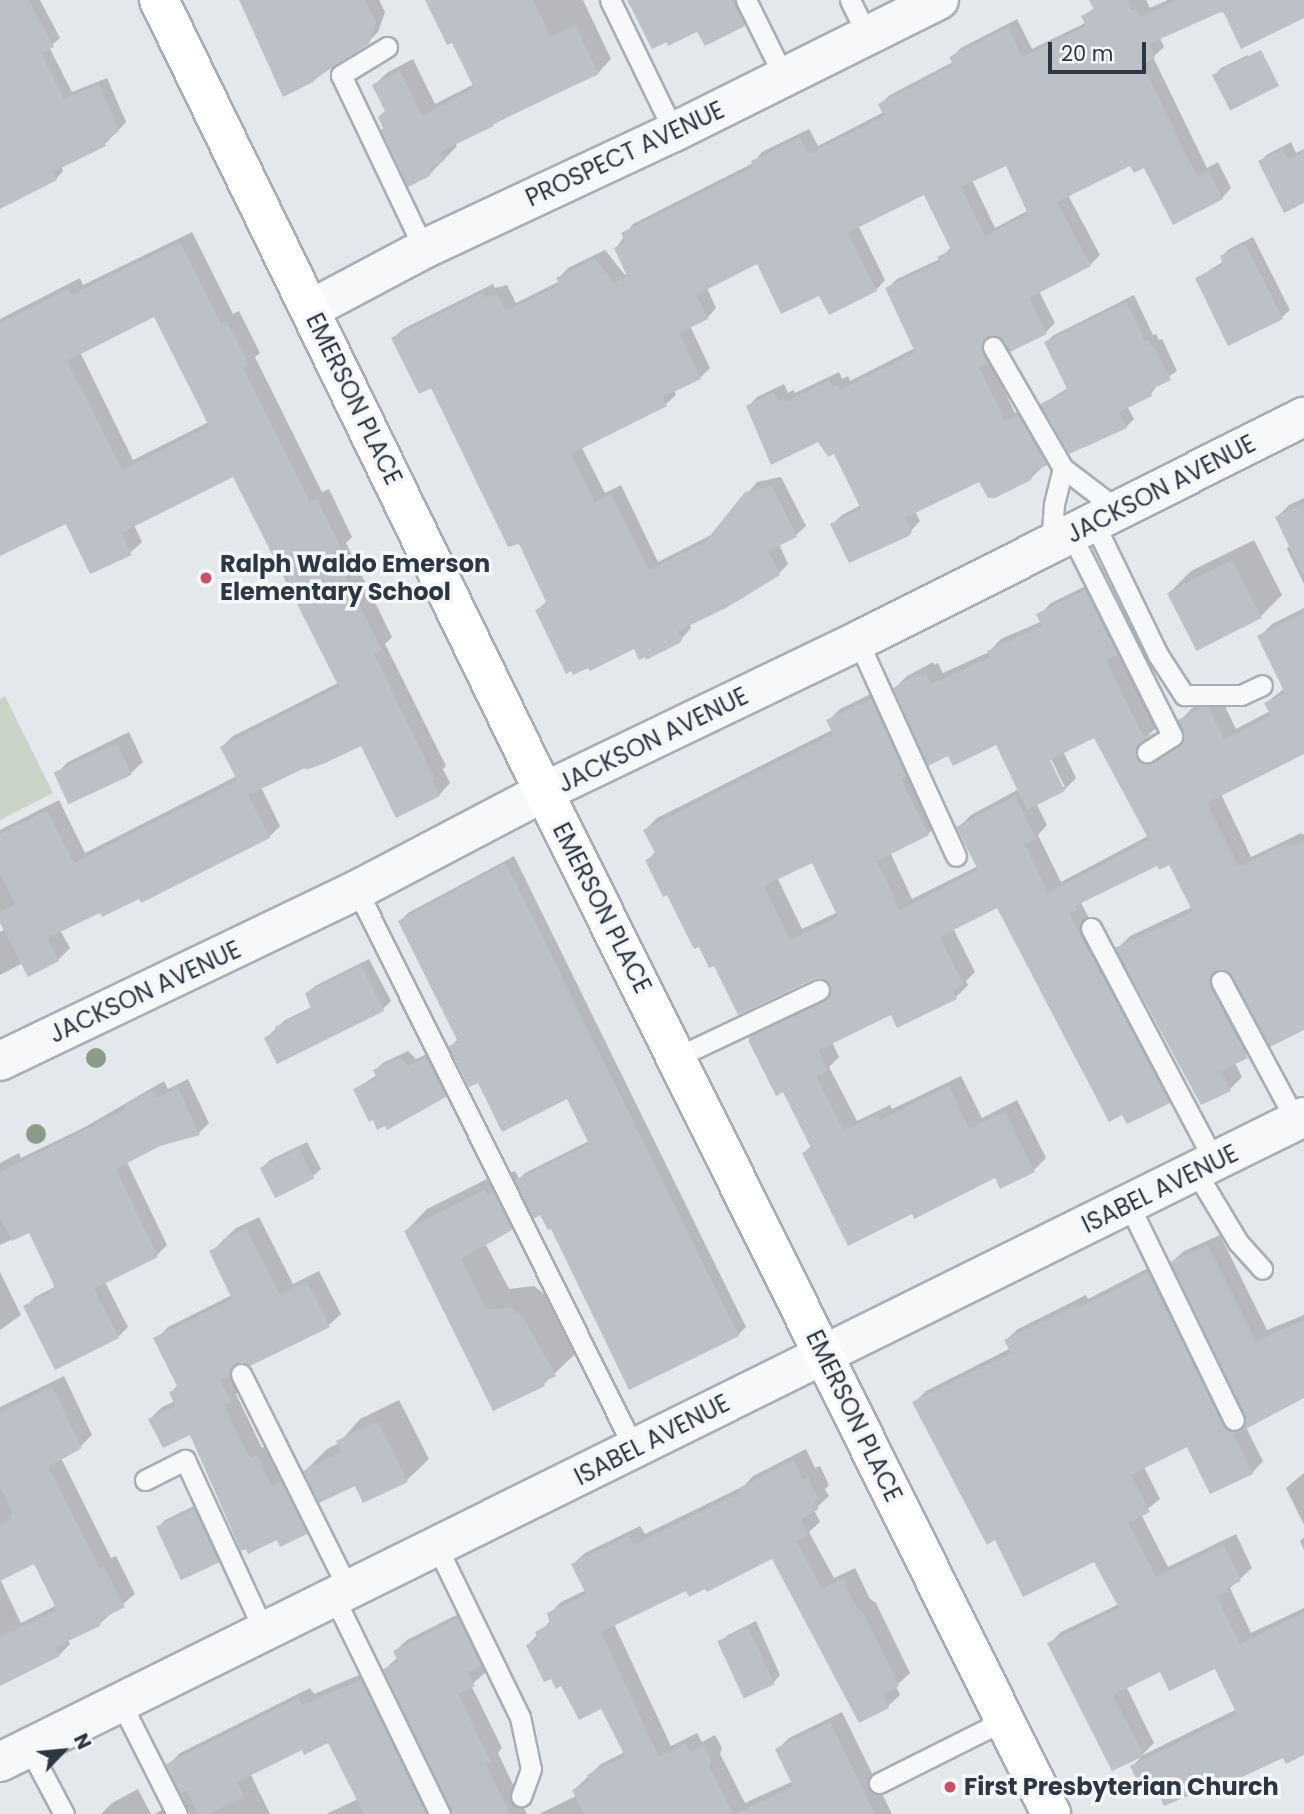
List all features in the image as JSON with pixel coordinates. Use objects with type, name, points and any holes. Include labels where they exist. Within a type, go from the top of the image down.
[{"type":"street","name":"EMERSON PLACE","points":[[159,0],[544,792],[1051,1814]]},
{"type":"street","name":"PROSPECT AVENUE","points":[[311,309],[424,249],[674,132],[934,1]]},
{"type":"street","name":"JACKSON AVENUE","points":[[0,1061],[357,890],[544,792],[859,642],[1083,528],[1302,422]]},
{"type":"street","name":"ISABEL AVENUE","points":[[14,1755],[635,1450],[823,1353],[1129,1206],[1300,1119]]},
{"type":"lane","points":[[610,0],[674,132]]},
{"type":"lane","points":[[746,0],[784,77]]},
{"type":"lane","points":[[850,0],[867,36]]},
{"type":"lane","points":[[387,47],[341,75],[424,249]]},
{"type":"lane","points":[[993,347],[1063,468],[1083,528],[1172,736],[1147,752]]},
{"type":"lane","points":[[1063,468],[1054,504],[1083,528],[1184,695],[1241,695],[1262,685]]},
{"type":"lane","points":[[859,642],[956,856]]},
{"type":"lane","points":[[357,890],[635,1450]]},
{"type":"lane","points":[[1091,928],[1238,1242],[1262,1269]]},
{"type":"lane","points":[[1221,981],[1300,1119]]},
{"type":"lane","points":[[677,1057],[819,990]]},
{"type":"lane","points":[[1129,1206],[1234,1420]]},
{"type":"lane","points":[[241,1374],[440,1814]]},
{"type":"lane","points":[[145,1480],[185,1460],[265,1633]]},
{"type":"lane","points":[[437,1547],[520,1717],[531,1769],[522,1796]]},
{"type":"lane","points":[[121,1703],[177,1814]]},
{"type":"lane","points":[[879,1783],[1005,1720]]},
{"type":"lane","points":[[14,1755],[64,1814]]},
{"type":"green space","points":[[5,696],[53,793],[0,820],[0,699]]},
{"type":"building","points":[[0,0],[29,0],[54,47],[41,53],[64,99],[99,84],[119,131],[104,142],[106,146],[53,172],[57,180],[0,209]]},
{"type":"building","points":[[239,0],[365,0],[376,22],[369,44],[313,79],[315,81],[283,97]]},
{"type":"building","points":[[425,0],[533,0],[551,37],[575,25],[599,74],[492,124],[494,126],[440,152],[444,161],[430,168],[430,176],[408,187],[381,130],[383,128],[378,117],[385,111],[372,85],[400,71],[422,116],[474,88],[452,43],[447,45]]},
{"type":"building","points":[[627,0],[732,0],[745,26],[705,46],[697,32],[668,46],[667,42],[652,49]]},
{"type":"building","points":[[1089,0],[1127,0],[1132,11],[1136,8],[1140,17],[1177,0],[1304,0],[1304,18],[1241,49],[1223,11],[1149,44],[1155,58],[1142,64],[1197,176],[1208,171],[1223,199],[1173,225],[1144,168],[1134,173],[1130,166],[1057,202],[1091,266],[1029,298],[1047,334],[1010,352],[1000,337],[987,336],[981,348],[988,363],[979,367],[1005,421],[1018,415],[1047,465],[1033,472],[1031,480],[995,498],[988,498],[979,482],[905,518],[912,532],[909,536],[849,563],[830,524],[861,509],[834,454],[828,457],[818,442],[771,465],[746,406],[774,392],[778,401],[783,399],[785,402],[829,380],[833,387],[838,385],[840,390],[915,352],[885,288],[940,262],[937,257],[951,250],[924,195],[847,233],[877,291],[829,315],[819,296],[781,314],[757,264],[696,295],[708,319],[679,333],[701,379],[663,397],[667,406],[571,454],[595,502],[611,494],[649,570],[705,542],[745,492],[772,486],[797,537],[768,551],[780,575],[726,608],[678,631],[682,639],[680,643],[646,660],[645,657],[639,660],[634,649],[590,671],[588,668],[573,675],[571,671],[566,674],[535,610],[547,604],[519,544],[508,547],[431,388],[419,394],[391,338],[483,292],[485,297],[497,294],[506,311],[560,285],[556,278],[595,258],[614,284],[627,276],[614,248],[625,242],[621,233],[753,167],[751,161],[800,137],[808,154],[884,116],[878,104],[953,65],[949,57],[1008,27],[1022,57],[1086,26],[1081,16],[1094,10]],"holes":[[[1006,166],[1028,214],[985,236],[961,187]]]},
{"type":"building","points":[[1261,50],[1279,86],[1230,111],[1212,75]]},
{"type":"building","points":[[1283,149],[1288,159],[1304,152],[1304,203],[1284,213],[1258,161]]},
{"type":"building","points":[[180,242],[221,324],[227,321],[249,365],[243,368],[310,502],[317,499],[342,549],[334,553],[382,650],[374,654],[435,779],[432,781],[440,796],[396,818],[361,746],[325,763],[306,770],[305,768],[248,795],[270,838],[141,903],[139,899],[102,917],[100,913],[47,938],[59,961],[28,977],[0,923],[0,912],[15,904],[0,874],[0,834],[47,810],[74,863],[237,780],[220,747],[339,687],[233,477],[121,533],[132,555],[90,574],[66,524],[0,556],[0,323],[68,289],[71,295]],"holes":[[[154,317],[209,426],[122,470],[67,361]]]},
{"type":"building","points":[[1245,244],[1283,319],[1228,346],[1195,278],[1223,264],[1220,256]]},
{"type":"building","points":[[1126,302],[1145,341],[1148,340],[1151,347],[1154,345],[1171,380],[1150,390],[1152,396],[1119,412],[1127,428],[1069,454],[1040,404],[1068,391],[1044,342]]},
{"type":"building","points":[[1304,503],[1304,577],[1275,517]]},
{"type":"building","points":[[1232,560],[1262,618],[1196,651],[1167,593]]},
{"type":"building","points":[[1085,590],[1118,655],[1106,660],[1144,737],[1156,732],[1136,747],[1137,759],[1147,764],[1179,746],[1184,736],[1178,720],[1203,707],[1208,707],[1224,739],[1271,716],[1264,703],[1285,693],[1257,636],[1304,613],[1304,754],[1207,803],[1239,867],[1288,843],[1290,847],[1304,841],[1304,1030],[1270,1047],[1231,975],[1222,969],[1215,971],[1209,980],[1210,987],[1248,1058],[1221,1071],[1231,1091],[1201,1105],[1115,948],[1193,912],[1169,865],[1159,870],[1157,866],[1075,906],[1077,910],[1069,914],[1170,1103],[1127,1124],[1122,1115],[1109,1122],[997,908],[940,937],[964,985],[953,990],[957,999],[897,1028],[891,1015],[819,1050],[828,1070],[816,1076],[844,1131],[877,1115],[880,1120],[949,1086],[969,1129],[1005,1111],[1035,1172],[1000,1189],[995,1178],[914,1219],[912,1214],[848,1246],[802,1153],[811,1148],[783,1092],[776,1096],[749,1042],[749,1037],[825,1001],[831,992],[830,984],[821,978],[814,979],[738,1015],[714,966],[709,968],[699,947],[694,949],[667,895],[663,897],[645,860],[656,855],[643,830],[833,734],[826,720],[871,699],[906,776],[901,779],[929,835],[877,861],[900,910],[978,870],[956,827],[1015,796],[1036,839],[1025,844],[1048,893],[1149,840],[1094,738],[1050,760],[1065,791],[1027,810],[996,745],[953,766],[948,756],[928,766],[893,688],[921,673],[922,676],[926,674],[931,684],[990,657],[987,651],[1042,626],[1036,614]],"holes":[[[812,863],[838,917],[790,940],[764,886]]]},
{"type":"building","points":[[117,743],[132,775],[68,804],[54,773]]},
{"type":"building","points":[[506,863],[739,1336],[629,1390],[551,1229],[548,1230],[540,1215],[534,1219],[515,1180],[589,1144],[567,1099],[502,1132],[478,1083],[469,1087],[448,1046],[458,1042],[398,921]]},
{"type":"building","points":[[361,965],[384,1011],[277,1064],[264,1038],[277,1031],[275,1027],[311,1009],[305,993]]},
{"type":"building","points":[[400,1057],[408,1066],[426,1057],[446,1097],[387,1130],[385,1126],[377,1130],[373,1120],[369,1122],[353,1089],[377,1078],[373,1070]]},
{"type":"building","points":[[178,1088],[200,1135],[160,1146],[116,1169],[158,1257],[94,1289],[119,1338],[55,1370],[23,1306],[54,1290],[53,1283],[29,1233],[12,1241],[0,1217],[0,1172],[126,1109],[124,1105],[153,1090],[157,1098]]},
{"type":"building","points":[[299,1148],[314,1178],[275,1198],[260,1168]]},
{"type":"building","points":[[485,1189],[487,1194],[493,1191],[512,1230],[461,1259],[487,1310],[511,1307],[523,1317],[556,1376],[543,1382],[545,1386],[493,1411],[404,1231]]},
{"type":"building","points":[[246,1228],[280,1295],[307,1281],[330,1327],[250,1366],[242,1362],[235,1363],[229,1376],[220,1380],[231,1402],[224,1405],[250,1458],[257,1455],[272,1486],[281,1481],[307,1534],[280,1547],[277,1540],[248,1554],[246,1549],[241,1551],[190,1435],[163,1448],[148,1419],[175,1406],[169,1392],[178,1388],[153,1338],[232,1299],[209,1251],[224,1243],[222,1240]]},
{"type":"building","points":[[1208,1245],[1256,1341],[1304,1320],[1304,1398],[1234,1435],[1253,1474],[1210,1494],[1187,1447],[1131,1475],[1150,1512],[1128,1523],[1156,1577],[1224,1545],[1241,1581],[1226,1588],[1228,1592],[1217,1597],[1240,1644],[1304,1612],[1304,1755],[1286,1764],[1283,1758],[1212,1791],[1205,1789],[1164,1806],[1157,1791],[1145,1797],[1130,1766],[1237,1714],[1215,1669],[1169,1691],[1160,1672],[1113,1695],[1144,1756],[1112,1771],[1047,1643],[1119,1608],[1094,1562],[1023,1597],[995,1540],[987,1545],[912,1402],[1011,1353],[1004,1340],[1074,1306],[1076,1309],[1148,1273],[1223,1425],[1232,1432],[1240,1431],[1246,1422],[1245,1415],[1170,1262]]},
{"type":"building","points":[[52,1386],[82,1448],[48,1467],[100,1568],[104,1566],[125,1607],[101,1619],[100,1626],[55,1647],[60,1656],[0,1686],[0,1637],[57,1610],[34,1564],[0,1581],[0,1525],[12,1519],[10,1515],[13,1514],[0,1487],[0,1413]]},
{"type":"building","points":[[377,1421],[408,1482],[363,1503],[355,1486],[319,1503],[303,1471],[341,1452],[336,1441]]},
{"type":"building","points":[[794,1460],[803,1479],[808,1477],[818,1498],[814,1501],[819,1509],[801,1519],[809,1535],[796,1541],[822,1589],[843,1579],[858,1610],[865,1615],[899,1686],[883,1695],[889,1708],[859,1723],[772,1559],[707,1592],[705,1589],[689,1597],[686,1591],[601,1632],[659,1757],[685,1743],[690,1752],[703,1745],[711,1761],[709,1766],[733,1814],[584,1814],[572,1790],[590,1781],[587,1775],[625,1756],[601,1709],[579,1720],[561,1686],[556,1689],[551,1679],[544,1682],[526,1645],[538,1639],[535,1632],[550,1624],[547,1613],[586,1594],[571,1564],[628,1536],[633,1545],[741,1492],[739,1488]]},
{"type":"building","points":[[194,1509],[219,1562],[181,1580],[156,1527]]},
{"type":"building","points":[[458,1618],[481,1666],[468,1672],[475,1686],[458,1694],[491,1762],[486,1764],[510,1814],[452,1814],[383,1669],[398,1662],[393,1651]]},
{"type":"building","points":[[748,1627],[775,1684],[744,1698],[717,1641]]},
{"type":"building","points":[[361,1680],[426,1814],[364,1814],[328,1743],[304,1755],[302,1750],[237,1782],[244,1797],[209,1814],[198,1814],[186,1790],[180,1794],[166,1764],[298,1698],[302,1705]]},
{"type":"building","points":[[830,1722],[875,1814],[735,1814],[793,1786],[775,1749]]},
{"type":"place","name":"Ralph Waldo Emerson Elementary School","points":[[206,578]]},
{"type":"place","name":"First Presbyterian Church","points":[[950,1787]]}]
